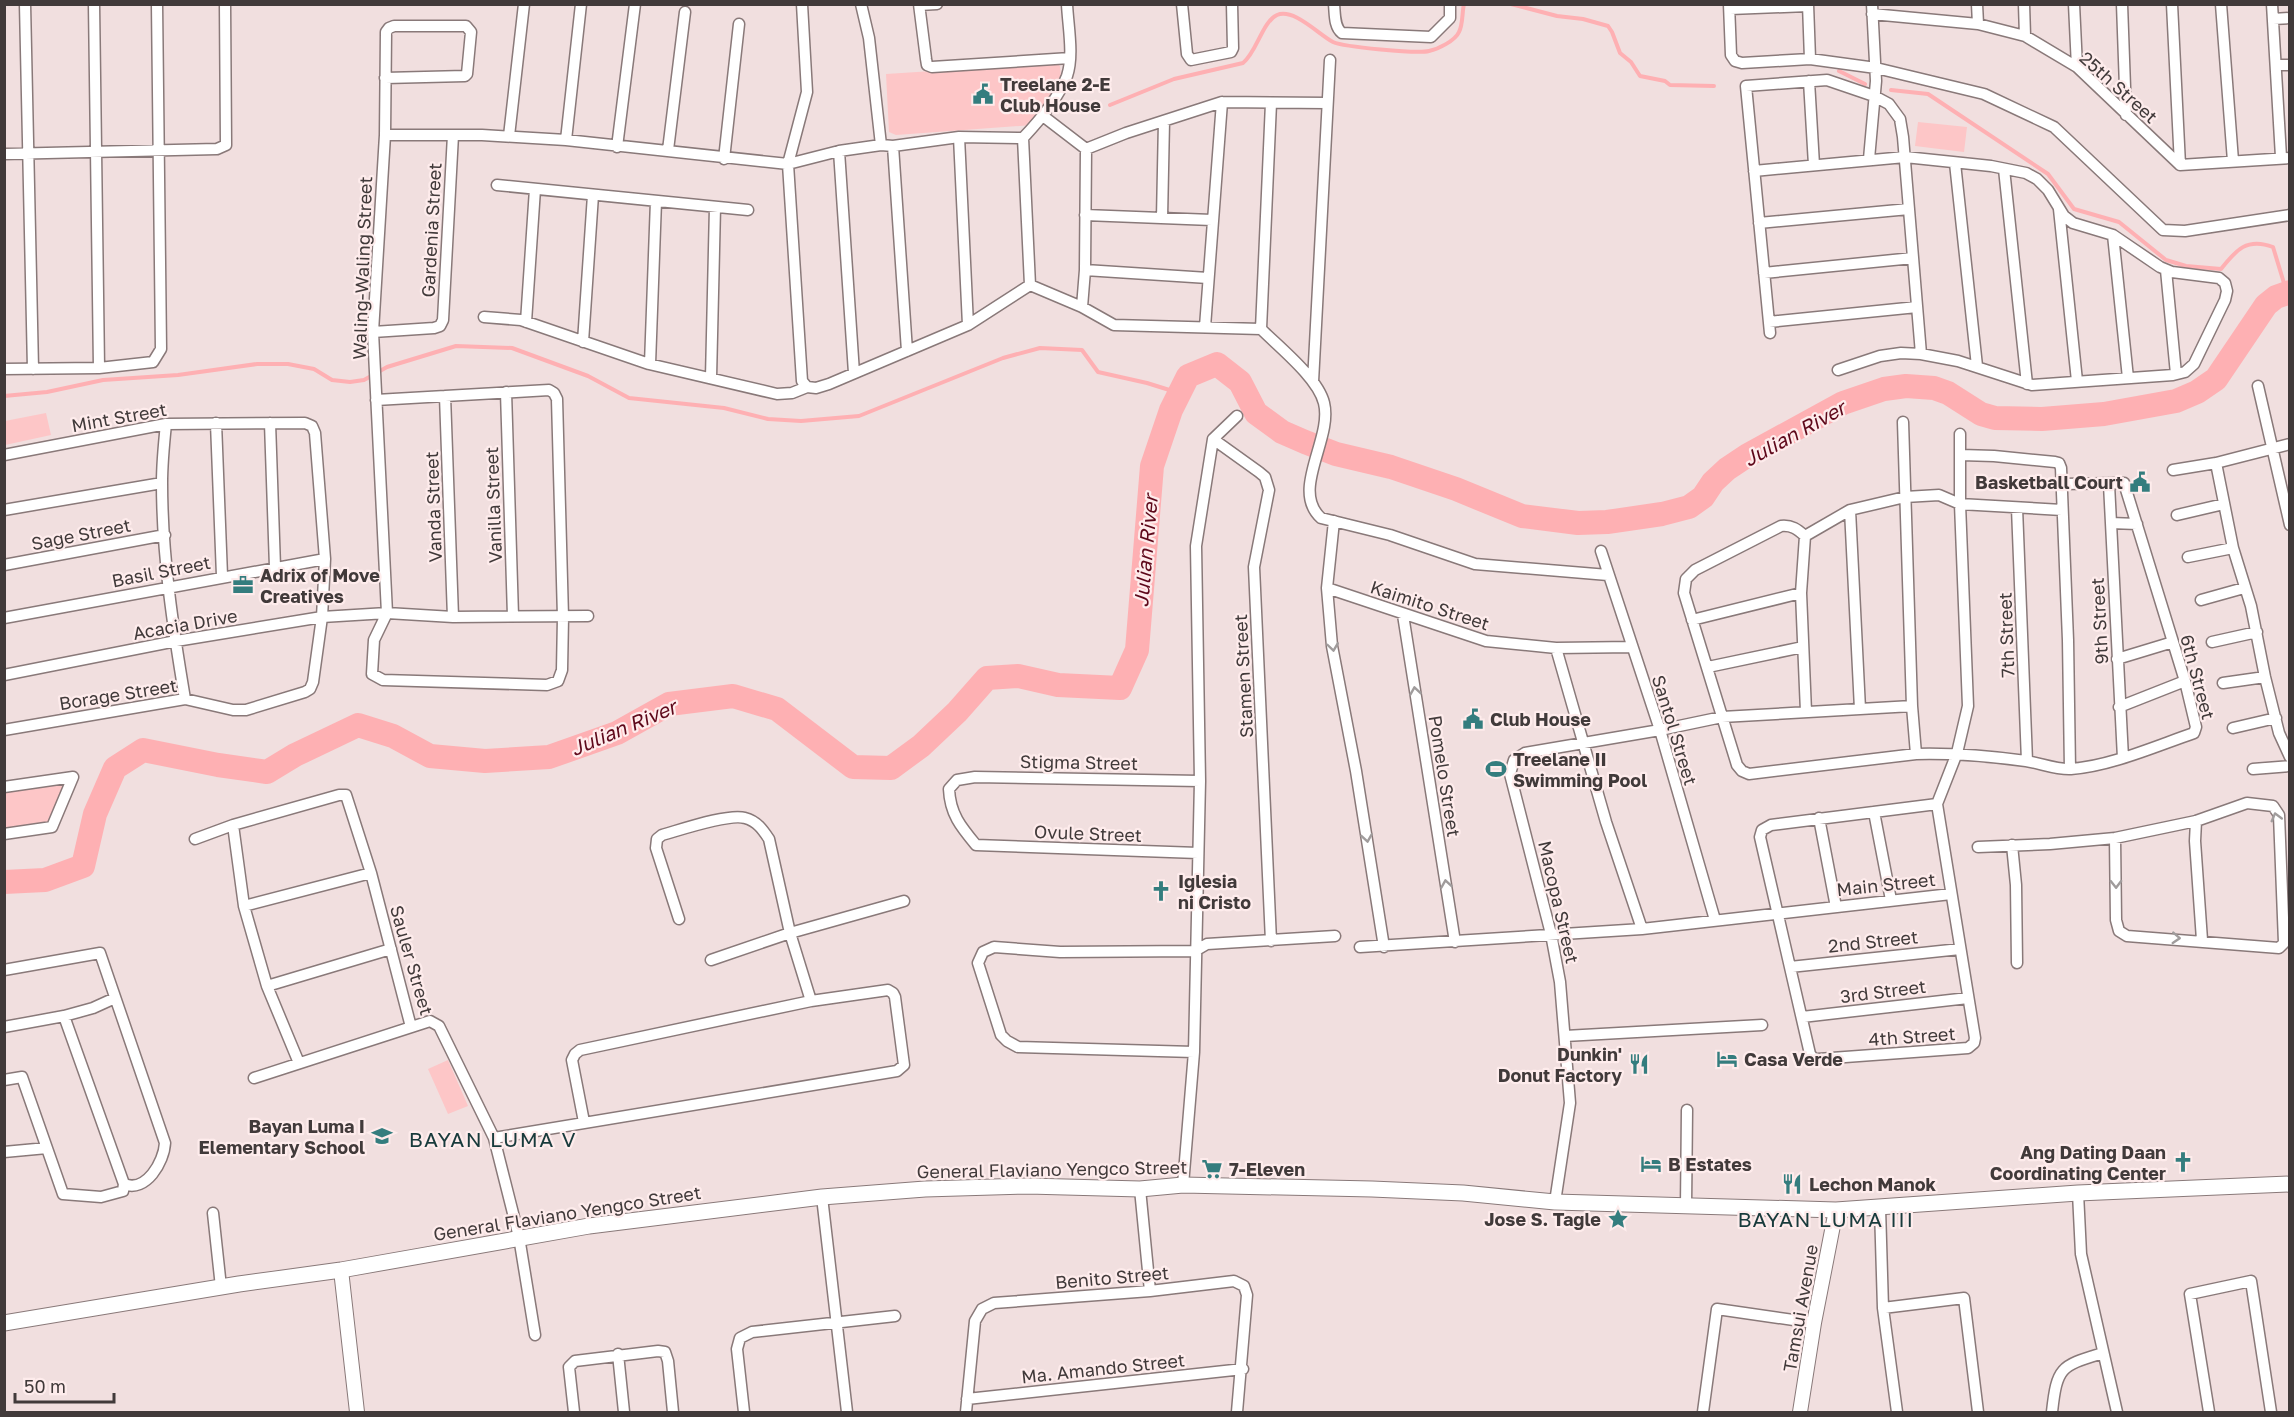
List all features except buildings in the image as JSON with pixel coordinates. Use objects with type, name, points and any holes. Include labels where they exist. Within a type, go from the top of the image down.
[{"type":"main road","name":"General Flaviano Yengco Street","points":[[4,1323],[221,1287],[341,1270],[589,1226],[822,1197],[926,1189],[1017,1187],[1140,1189],[1183,1185],[1372,1189],[1463,1193],[1555,1202],[1836,1210],[2078,1193],[2289,1184]]},
{"type":"street","points":[[26,4],[33,369]]},
{"type":"street","points":[[94,4],[99,368]]},
{"type":"street","points":[[4,369],[99,368],[153,362],[161,349],[157,4]]},
{"type":"street","points":[[4,154],[216,149],[226,145],[225,4]]},
{"type":"street","points":[[509,136],[524,4]]},
{"type":"street","points":[[566,140],[581,4]]},
{"type":"street","points":[[617,147],[635,4]]},
{"type":"street","points":[[802,4],[807,92],[788,164],[801,381],[807,387]]},
{"type":"street","points":[[861,4],[869,38],[881,145]]},
{"type":"street","points":[[937,4],[919,5],[927,65],[932,67],[1070,58]]},
{"type":"street","points":[[1030,285],[1023,138],[1043,116],[1067,75],[1070,58],[1067,4]]},
{"type":"street","points":[[1182,4],[1187,54],[1191,60],[1231,52],[1233,48],[1232,4]]},
{"type":"street","points":[[1334,4],[1336,24],[1342,33],[1431,37],[1450,18],[1450,4]]},
{"type":"street","points":[[1926,4],[1927,18]]},
{"type":"street","points":[[1977,4],[1978,24]]},
{"type":"street","points":[[2024,4],[2025,36]]},
{"type":"street","points":[[2074,4],[2077,67]]},
{"type":"street","points":[[2122,4],[2126,115]]},
{"type":"street","points":[[2172,4],[2180,165],[2285,157],[2284,114],[2276,65],[2272,4]]},
{"type":"street","points":[[2222,4],[2233,161]]},
{"type":"street","points":[[1810,59],[1808,5],[1730,7],[1731,55],[1735,61],[1742,63],[1810,59],[1876,68],[1984,94],[2054,127],[2163,230],[2185,231],[2289,214]]},
{"type":"street","points":[[1869,159],[1876,68],[1872,9]]},
{"type":"street","name":"25th Street","points":[[1872,9],[1978,24],[2025,36],[2077,67],[2180,165]]},
{"type":"street","points":[[668,150],[685,12]]},
{"type":"street","points":[[2273,19],[2289,18]]},
{"type":"street","points":[[724,159],[739,24]]},
{"type":"street","name":"Waling-Waling Street","points":[[385,78],[465,76],[471,32],[466,26],[394,26],[388,30],[385,78],[385,135],[373,332],[387,613]]},
{"type":"street","points":[[1313,382],[1330,60]]},
{"type":"street","points":[[2276,65],[2289,65]]},
{"type":"street","points":[[1917,307],[1769,327],[1746,86],[1827,80],[1875,96],[1889,104],[1900,119],[1905,157],[1921,354]]},
{"type":"street","points":[[1809,81],[1815,165]]},
{"type":"street","points":[[1086,149],[1221,102],[1327,103]]},
{"type":"street","points":[[1205,327],[1221,102]]},
{"type":"street","points":[[1261,329],[1271,103]]},
{"type":"street","points":[[1043,116],[1086,149]]},
{"type":"street","points":[[1162,218],[1164,121]]},
{"type":"street","points":[[385,135],[509,136],[566,140],[617,147],[668,150],[724,159],[788,164],[839,151],[881,145],[893,146],[959,137],[1023,138]]},
{"type":"street","name":"Gardenia Street","points":[[373,332],[434,328],[440,326],[443,320],[453,135]]},
{"type":"street","points":[[959,137],[968,326]]},
{"type":"street","points":[[893,146],[907,351]]},
{"type":"street","points":[[1082,307],[1085,270],[1086,149]]},
{"type":"street","points":[[839,151],[854,373]]},
{"type":"street","points":[[1754,171],[1905,157],[2026,173],[2037,179],[2048,190],[2064,216],[2073,223],[2113,235],[2166,270],[2190,276],[2219,278],[2225,283],[2227,291],[2225,300],[2194,364],[2185,372],[2176,374],[2027,384],[1977,366],[1921,354],[1880,356],[1838,370]]},
{"type":"street","points":[[1955,163],[1977,366]]},
{"type":"street","points":[[2004,169],[2027,384]]},
{"type":"street","points":[[496,185],[748,210]]},
{"type":"street","points":[[526,322],[535,189]]},
{"type":"street","points":[[583,342],[593,195]]},
{"type":"street","points":[[650,364],[656,201]]},
{"type":"street","points":[[711,378],[715,207]]},
{"type":"street","points":[[2059,207],[2077,381]]},
{"type":"street","points":[[1759,223],[1909,209]]},
{"type":"street","points":[[1085,215],[1212,220]]},
{"type":"street","points":[[2113,235],[2128,378]]},
{"type":"street","points":[[1764,273],[1912,258]]},
{"type":"street","points":[[1085,270],[1208,278]]},
{"type":"street","points":[[2166,270],[2176,374]]},
{"type":"street","points":[[484,317],[526,322],[650,364],[777,394],[792,393],[807,387],[816,388],[829,384],[968,326],[1030,285]]},
{"type":"street","points":[[1030,285],[1082,307],[1114,325],[1261,329],[1313,382],[1324,402],[1325,420],[1310,484],[1309,500],[1314,511],[1321,518],[1390,535],[1475,564],[1608,574]]},
{"type":"street","points":[[2258,386],[2289,525]]},
{"type":"street","points":[[376,400],[549,390],[554,393],[557,399],[563,617],[561,675],[558,681],[547,685],[379,680],[372,674],[374,640],[387,613]]},
{"type":"street","name":"Vanilla Street","points":[[506,392],[513,616]]},
{"type":"street","name":"Vanda Street","points":[[445,396],[453,616]]},
{"type":"street","points":[[1183,1185],[1194,1052],[1200,781],[1196,546],[1213,439],[1237,416]]},
{"type":"street","points":[[1903,422],[1912,706],[1916,754]]},
{"type":"street","points":[[166,423],[162,483],[165,534],[169,586],[185,699]]},
{"type":"street","name":"Mint Street","points":[[4,455],[166,423],[305,423],[312,426],[315,433],[325,559]]},
{"type":"street","points":[[216,423],[222,576]]},
{"type":"street","points":[[270,423],[275,567]]},
{"type":"street","points":[[1836,907],[1819,818],[1937,804],[1957,753],[1968,706],[1960,504],[1960,434]]},
{"type":"street","name":"Stamen Street","points":[[1213,439],[1259,472],[1268,484],[1269,497],[1254,567],[1271,941]]},
{"type":"street","points":[[2173,470],[2216,463],[2289,444]]},
{"type":"street","points":[[1960,455],[2055,462],[2059,463],[2061,468],[2068,640],[2070,769]]},
{"type":"street","points":[[2216,463],[2233,549],[2251,606],[2279,733],[2289,757]]},
{"type":"street","points":[[4,510],[162,483]]},
{"type":"street","name":"6th Street","points":[[1805,536],[1789,525],[1781,526],[1695,570],[1686,579],[1684,593],[1737,765],[1742,771],[1749,774],[1916,754],[1957,753],[2027,761],[2070,769],[2123,758],[2197,731],[2185,681],[2124,483],[2109,484]]},
{"type":"street","points":[[2062,484],[2109,484]]},
{"type":"street","name":"9th Street","points":[[2109,484],[2123,758]]},
{"type":"street","points":[[1806,712],[1801,593],[1805,536],[1850,510],[1905,498],[1939,495],[1960,504],[2062,510]]},
{"type":"street","points":[[2177,515],[2224,504]]},
{"type":"street","name":"7th Street","points":[[2017,508],[2027,761]]},
{"type":"street","points":[[1850,510],[1860,709]]},
{"type":"street","points":[[1334,521],[1327,588],[1332,646],[1356,771],[1384,947]]},
{"type":"street","points":[[2111,524],[2137,524]]},
{"type":"street","name":"Sage Street","points":[[4,565],[165,534]]},
{"type":"street","points":[[2188,557],[2233,549]]},
{"type":"street","name":"Santol Street","points":[[1600,551],[1660,730],[1715,920]]},
{"type":"street","points":[[322,617],[325,559]]},
{"type":"street","name":"Basil Street","points":[[4,618],[222,576],[325,559]]},
{"type":"street","name":"Kaimito Street","points":[[1327,588],[1486,641],[1556,648],[1632,647]]},
{"type":"street","points":[[2202,600],[2244,588]]},
{"type":"street","points":[[1692,620],[1801,593]]},
{"type":"street","name":"Acacia Drive","points":[[4,675],[176,641],[322,617],[387,613],[453,616],[588,616]]},
{"type":"street","name":"Pomelo Street","points":[[1403,615],[1455,942]]},
{"type":"street","name":"Borage Street","points":[[4,730],[185,699],[233,710],[246,710],[305,692],[310,689],[313,682],[322,617]]},
{"type":"street","points":[[2212,642],[2257,632]]},
{"type":"street","points":[[2117,659],[2173,642]]},
{"type":"street","points":[[1708,667],[1803,647]]},
{"type":"street","points":[[1556,648],[1582,743],[1642,929]]},
{"type":"street","points":[[2223,683],[2265,677]]},
{"type":"street","points":[[2119,707],[2185,681]]},
{"type":"street","name":"Macopa Street","points":[[1555,1202],[1570,1103],[1560,982],[1551,934],[1510,774],[1511,765],[1519,755],[1525,753],[1722,717],[1912,706]]},
{"type":"street","points":[[2233,728],[2276,718]]},
{"type":"street","points":[[2253,769],[2289,766]]},
{"type":"street","points":[[4,787],[73,777],[52,827],[4,834]]},
{"type":"street","name":"Stigma Street","points":[[976,845],[956,820],[950,805],[949,789],[957,780],[975,777],[1200,781]]},
{"type":"street","name":"Sauler Street","points":[[233,825],[346,795],[371,873],[411,1027],[430,1021],[439,1026],[494,1138],[519,1238],[535,1335]]},
{"type":"street","points":[[1978,847],[2115,838],[2196,821],[2247,802],[2273,806],[2279,815],[2285,844],[2284,943],[2279,948],[2202,940],[2127,936],[2119,930],[2116,920],[2115,838]]},
{"type":"street","name":"Main Street","points":[[1360,947],[1642,929],[1951,894],[1937,804]]},
{"type":"street","points":[[1874,812],[1890,900]]},
{"type":"street","points":[[679,919],[656,849],[657,839],[662,835],[728,818],[745,817],[761,826],[769,839],[790,933],[811,1001]]},
{"type":"street","name":"4th Street","points":[[1819,818],[1771,825],[1762,830],[1760,837],[1810,1054],[1813,1058],[1968,1048],[1974,1043],[1976,1038],[1951,894]]},
{"type":"street","points":[[2196,821],[2195,841],[2202,940]]},
{"type":"street","points":[[195,839],[233,825],[244,906],[267,986],[299,1063]]},
{"type":"street","name":"Ovule Street","points":[[976,845],[1198,853]]},
{"type":"street","points":[[2012,846],[2016,885],[2017,963]]},
{"type":"street","points":[[244,906],[371,873]]},
{"type":"street","points":[[711,960],[790,933],[904,901]]},
{"type":"street","points":[[1194,1052],[1018,1047],[1001,1035],[978,963],[983,952],[994,947],[1060,952],[1195,951],[1207,944],[1335,936]]},
{"type":"street","points":[[267,986],[391,949]]},
{"type":"street","name":"2nd Street","points":[[1790,967],[1960,949]]},
{"type":"street","points":[[4,970],[100,953],[165,1143],[164,1156],[157,1170],[138,1184],[130,1187],[124,1184]]},
{"type":"street","points":[[494,1138],[902,1069],[904,1065],[895,997],[888,990],[811,1001],[580,1050],[572,1060],[584,1122]]},
{"type":"street","points":[[4,1027],[64,1016],[93,1008],[115,998]]},
{"type":"street","name":"3rd Street","points":[[1802,1017],[1968,998]]},
{"type":"street","points":[[4,1080],[22,1077],[63,1194],[101,1197],[123,1191],[124,1184],[64,1016]]},
{"type":"street","points":[[1565,1036],[1762,1025]]},
{"type":"street","points":[[254,1078],[411,1027]]},
{"type":"street","points":[[1686,1206],[1687,1110]]},
{"type":"street","points":[[4,1152],[47,1148]]},
{"type":"street","points":[[1140,1189],[1150,1291]]},
{"type":"street","points":[[2078,1193],[2081,1254],[2117,1413]]},
{"type":"street","points":[[822,1197],[846,1413]]},
{"type":"street","points":[[1880,1208],[1883,1308],[1897,1413]]},
{"type":"street","name":"Tamsui Avenue","points":[[1800,1413],[1814,1323],[1836,1210]]},
{"type":"street","points":[[213,1213],[221,1287]]},
{"type":"street","points":[[341,1270],[357,1413]]},
{"type":"street","name":"Benito Street","points":[[967,1399],[975,1321],[982,1309],[994,1303],[1150,1291],[1234,1281],[1244,1286],[1247,1295],[1243,1369]]},
{"type":"street","points":[[2209,1413],[2190,1294],[2251,1281],[2271,1413]]},
{"type":"street","points":[[1883,1308],[1964,1298],[1978,1413]]},
{"type":"street","points":[[1703,1413],[1717,1309],[1814,1323]]},
{"type":"street","points":[[744,1413],[737,1349],[740,1338],[752,1332],[895,1316]]},
{"type":"street","points":[[574,1413],[569,1367],[575,1361],[618,1354],[665,1352],[668,1361],[673,1413]]},
{"type":"street","points":[[2052,1413],[2054,1393],[2060,1372],[2069,1364],[2103,1353]]},
{"type":"street","points":[[618,1354],[624,1413]]},
{"type":"street","points":[[1237,1413],[1243,1369]]},
{"type":"street","name":"Ma. Amando Street","points":[[967,1399],[1243,1369]]},
{"type":"street","points":[[966,1413],[967,1399]]},
{"type":"shaded area","points":[[1056,63],[1060,66],[1061,77],[1033,125],[896,135],[889,132],[886,74]]},
{"type":"shaded area","points":[[1918,122],[1967,127],[1964,152],[1915,146]]},
{"type":"shaded area","points":[[46,413],[51,435],[5,445],[5,421]]},
{"type":"shaded area","points":[[67,781],[49,823],[5,830],[5,790]]},
{"type":"shaded area","points":[[448,1060],[468,1106],[448,1114],[428,1069]]},
{"type":"waterway","points":[[1110,105],[1174,79],[1243,63],[1252,52],[1267,24],[1277,15],[1284,14],[1298,18],[1333,42],[1340,44],[1381,50],[1422,52],[1441,46],[1457,35],[1461,26],[1464,4]]},
{"type":"waterway","points":[[1511,4],[1608,26],[1620,53],[1631,62],[1640,76],[1665,81],[1670,85],[1714,86]]},
{"type":"waterway","points":[[1839,71],[1865,84]]},
{"type":"waterway","points":[[1891,90],[1928,94],[2048,174],[2074,209],[2119,222],[2166,260],[2186,266],[2221,269],[2243,247],[2256,244],[2273,247],[2287,293]]},
{"type":"waterway","name":"Julian River","points":[[4,882],[45,880],[83,866],[95,814],[115,768],[143,750],[267,772],[295,755],[358,725],[393,736],[430,756],[485,761],[549,757],[617,733],[669,704],[733,696],[777,709],[853,767],[891,768],[921,746],[957,712],[987,678],[1018,676],[1058,685],[1120,688],[1137,650],[1152,466],[1171,410],[1188,376],[1217,364],[1240,382],[1256,413],[1282,432],[1305,442],[1336,454],[1391,467],[1456,489],[1522,516],[1578,523],[1607,522],[1662,514],[1689,507],[1703,497],[1713,482],[1727,469],[1748,455],[1843,403],[1884,389],[1906,386],[1934,388],[1948,393],[1981,414],[1995,418],[2042,419],[2104,414],[2176,401],[2197,392],[2216,379],[2266,305],[2276,297],[2290,292]]},
{"type":"waterway","points":[[4,396],[47,392],[103,380],[178,375],[257,364],[288,364],[314,369],[332,380],[350,382],[364,380],[387,367],[456,346],[512,348],[588,376],[629,398],[724,408],[768,419],[801,421],[859,416],[1003,358],[1040,348],[1082,350],[1098,372],[1179,393]]},
{"type":"place","name":"Treelane 2-E Club House","points":[[983,94]]},
{"type":"place","name":"Basketball Court","points":[[2140,482]]},
{"type":"place","name":"Adrix of Move Creatives","points":[[243,585]]},
{"type":"place","name":"Club House","points":[[1473,719]]},
{"type":"place","name":"Treelane II Swimming Pool","points":[[1496,769]]},
{"type":"place","name":"Iglesia ni Cristo","points":[[1161,891]]},
{"type":"place","name":"Casa Verde","points":[[1727,1059]]},
{"type":"place","name":"Dunkin' Donut Factory","points":[[1639,1064]]},
{"type":"place","name":"Bayan Luma I Elementary School","points":[[382,1136]]},
{"type":"place","name":"Ang Dating Daan Coordinating Center","points":[[2183,1162]]},
{"type":"place","name":"B Estates","points":[[1651,1164]]},
{"type":"place","name":"7-Eleven","points":[[1212,1169]]},
{"type":"place","name":"Lechon Manok","points":[[1792,1184]]},
{"type":"place","name":"Jose S. Tagle","points":[[1618,1219]]},
{"type":"district","name":"BAYAN LUMA V","points":[[493,1139]]},
{"type":"district","name":"BAYAN LUMA III","points":[[1826,1219]]}]
